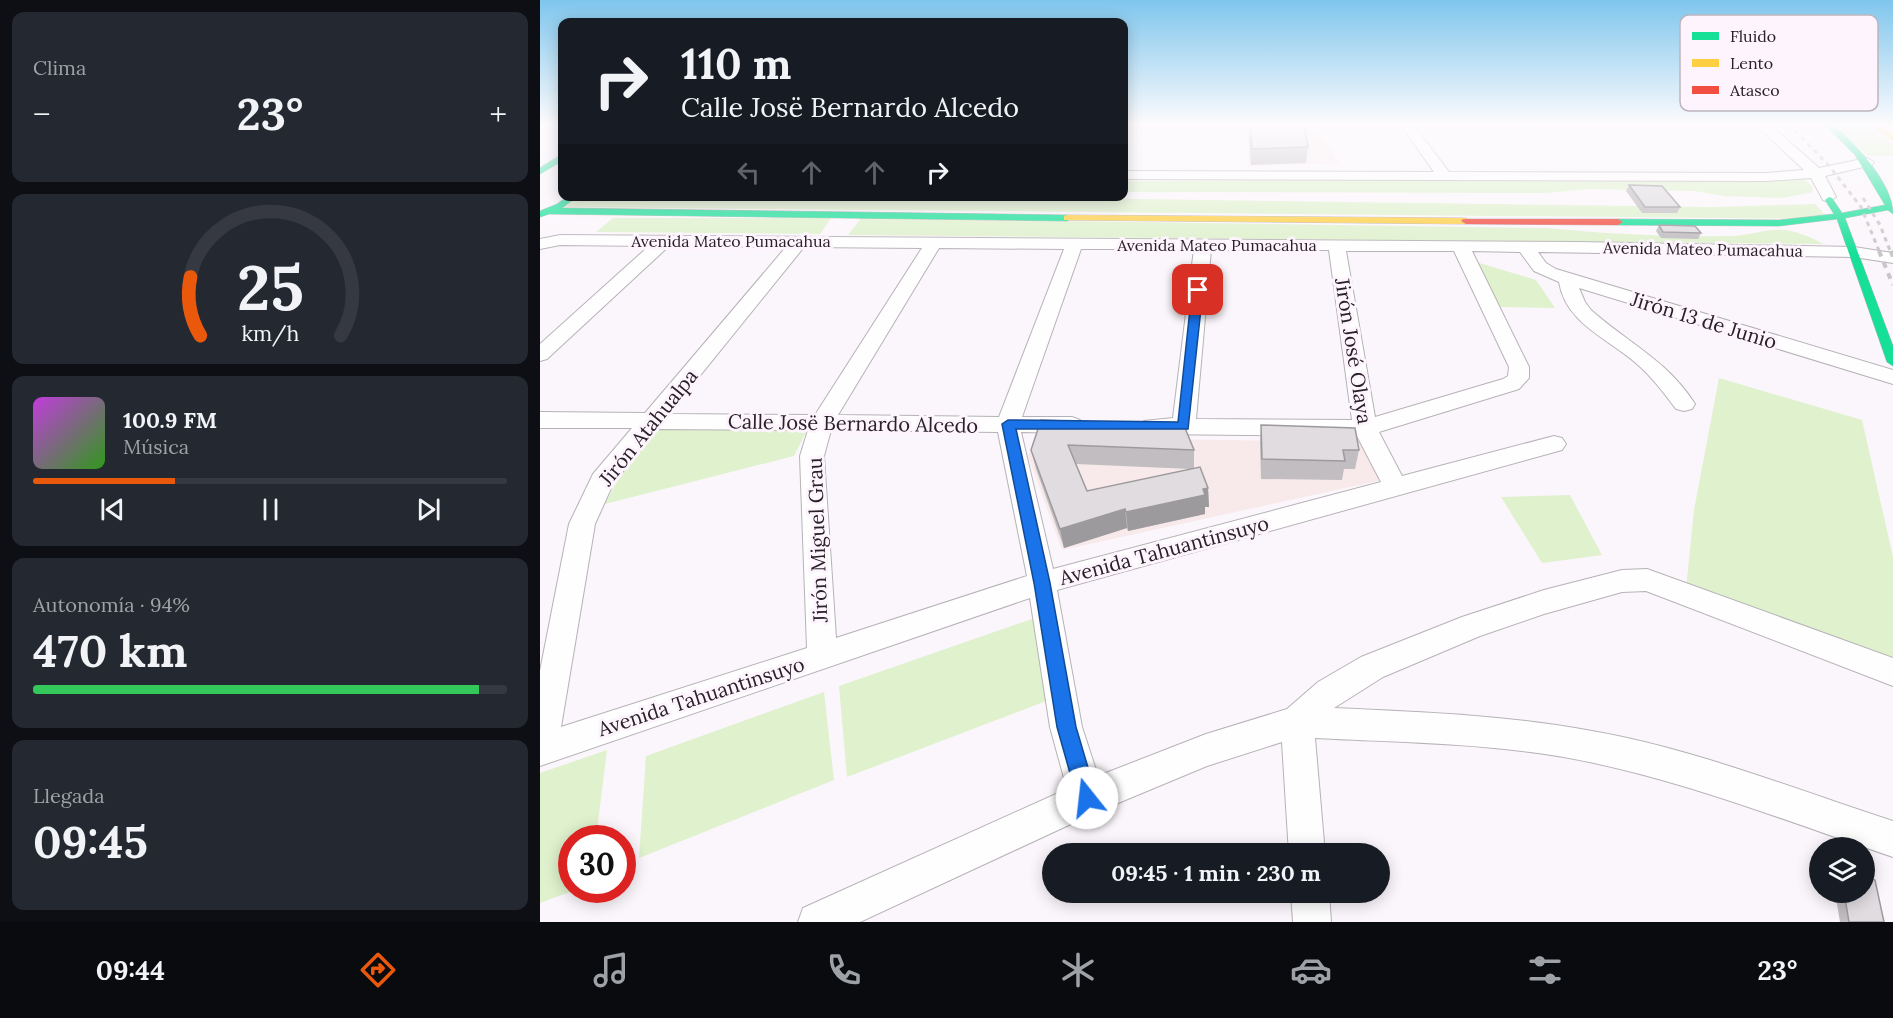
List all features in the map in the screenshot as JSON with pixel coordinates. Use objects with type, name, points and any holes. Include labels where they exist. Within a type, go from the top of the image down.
[{"type":"main road","points":[[1867,167],[1892,208]]},
{"type":"main road","points":[[1861,190],[1878,167]]},
{"type":"main road","points":[[1873,174],[1893,186]]},
{"type":"main road","points":[[540,181],[556,180]]},
{"type":"main road","points":[[1808,199],[1844,194]]},
{"type":"main road","points":[[1828,197],[1840,216],[1893,362]]},
{"type":"main road","points":[[544,212],[565,201]]},
{"type":"main road","points":[[1461,207],[1468,222]]},
{"type":"main road","name":"Avenida Mateo Pumacahua","points":[[544,212],[1779,223],[1892,208]]},
{"type":"main road","points":[[829,242],[848,216]]},
{"type":"main road","points":[[1779,223],[1818,235],[1854,252]]},
{"type":"street","points":[[1438,167],[1445,176]]},
{"type":"street","points":[[1808,167],[1815,173],[1828,197]]},
{"type":"street","points":[[1128,175],[1766,177],[1815,173],[1873,174]]},
{"type":"street","name":"Avenida Mateo Pumacahua","points":[[540,244],[560,240],[665,240],[1461,246],[1854,252],[1893,258]]},
{"type":"street","points":[[540,355],[665,240]]},
{"type":"street","name":"Jirón Atahualpa","points":[[541,750],[582,524],[603,480],[800,242]]},
{"type":"street","name":"Jirón Miguel Grau","points":[[822,656],[812,456],[822,422],[934,242]]},
{"type":"street","points":[[1074,244],[1008,424],[1042,583],[1066,727],[1087,798]]},
{"type":"street","points":[[1184,426],[1203,244]]},
{"type":"street","name":"Jirón José Olaya","points":[[1337,246],[1365,428],[1395,486]]},
{"type":"street","points":[[1125,426],[1365,428],[1511,384],[1518,378],[1519,367],[1461,246]]},
{"type":"street","name":"Jirón 13 de Junio","points":[[1525,247],[1540,267],[1568,279],[1893,377]]},
{"type":"street","points":[[1568,279],[1571,299],[1582,313],[1653,367],[1684,404]]},
{"type":"street","name":"Calle Josë Bernardo Alcedo","points":[[540,420],[1090,425]]},
{"type":"street","name":"Avenida Tahuantinsuyo","points":[[541,750],[1042,583],[1554,444]]},
{"type":"street","points":[[1297,722],[1329,692],[1372,668],[1472,626],[1544,602],[1622,581],[1647,580],[1893,672]]},
{"type":"street","points":[[1297,722],[1306,843]]},
{"type":"street","points":[[817,922],[1087,798],[1206,750],[1297,722],[1500,732],[1594,747],[1686,770],[1893,839]]},
{"type":"street","points":[[1311,903],[1312,922]]},
{"type":"shaded area","points":[[1037,437],[1360,442],[1382,480],[1062,550],[1028,456]]},
{"type":"green space","points":[[1792,177],[1804,179],[1812,186],[1813,192],[1783,198],[1725,196],[1694,191],[1586,189],[1546,193],[1128,192],[1128,181],[1764,179]]},
{"type":"green space","points":[[1128,199],[1711,207],[1815,204],[1829,219],[561,207],[570,201],[1128,201]]},
{"type":"green space","points":[[613,218],[831,218],[820,234],[596,232]]},
{"type":"green space","points":[[861,218],[1547,228],[1684,236],[1737,236],[1785,230],[1800,233],[1823,244],[848,235]]},
{"type":"green space","points":[[1476,262],[1536,280],[1555,308],[1499,307]]},
{"type":"green space","points":[[1719,378],[1862,420],[1893,557],[1893,661],[1686,589],[1694,510]]},
{"type":"green space","points":[[655,428],[807,430],[794,456],[605,504],[622,472]]},
{"type":"green space","points":[[1570,495],[1602,555],[1542,563],[1501,497]]},
{"type":"green space","points":[[1032,619],[1057,697],[847,777],[839,686]]},
{"type":"green space","points":[[824,692],[834,780],[639,858],[646,756]]},
{"type":"green space","points":[[607,750],[598,825],[558,825],[558,896],[540,903],[540,773]]},
{"type":"building","points":[[1629,185],[1662,186],[1680,207],[1645,207]]},
{"type":"building","points":[[1659,225],[1695,226],[1701,233],[1663,232]]},
{"type":"building","points":[[1041,420],[1140,424],[1140,422],[1183,423],[1194,450],[1068,445],[1087,491],[1200,467],[1208,488],[1203,489],[1205,495],[1126,512],[1125,509],[1060,529],[1031,450]]},
{"type":"building","points":[[1261,425],[1355,428],[1359,450],[1343,450],[1345,461],[1262,459]]},
{"type":"building","points":[[1875,880],[1884,922],[1849,922],[1846,903],[1875,903]]},
{"type":"railway","points":[[1830,167],[1861,207],[1880,253]]},
{"type":"railway","points":[[1863,198],[1880,225],[1891,253]]},
{"type":"railway","points":[[1879,251],[1893,285]]},
{"type":"railway","points":[[1891,251],[1893,257]]},
{"type":"traffic: fast","points":[[540,172],[548,167]]},
{"type":"traffic: fast","points":[[1867,167],[1893,211]]},
{"type":"traffic: fast","points":[[1829,200],[1840,216],[1893,362]]},
{"type":"traffic: fast","points":[[540,214],[567,201]]},
{"type":"traffic: fast","points":[[1618,222],[1779,223],[1840,216],[1893,206]]},
{"type":"traffic: fast","points":[[548,211],[1067,218]]},
{"type":"traffic: slow","points":[[1067,218],[1466,221]]},
{"type":"traffic: jam","points":[[1466,221],[1618,222]]},
{"type":"route","points":[[1087,798],[1066,727],[1042,583],[1008,424],[1184,426],[1198,290]]}]
